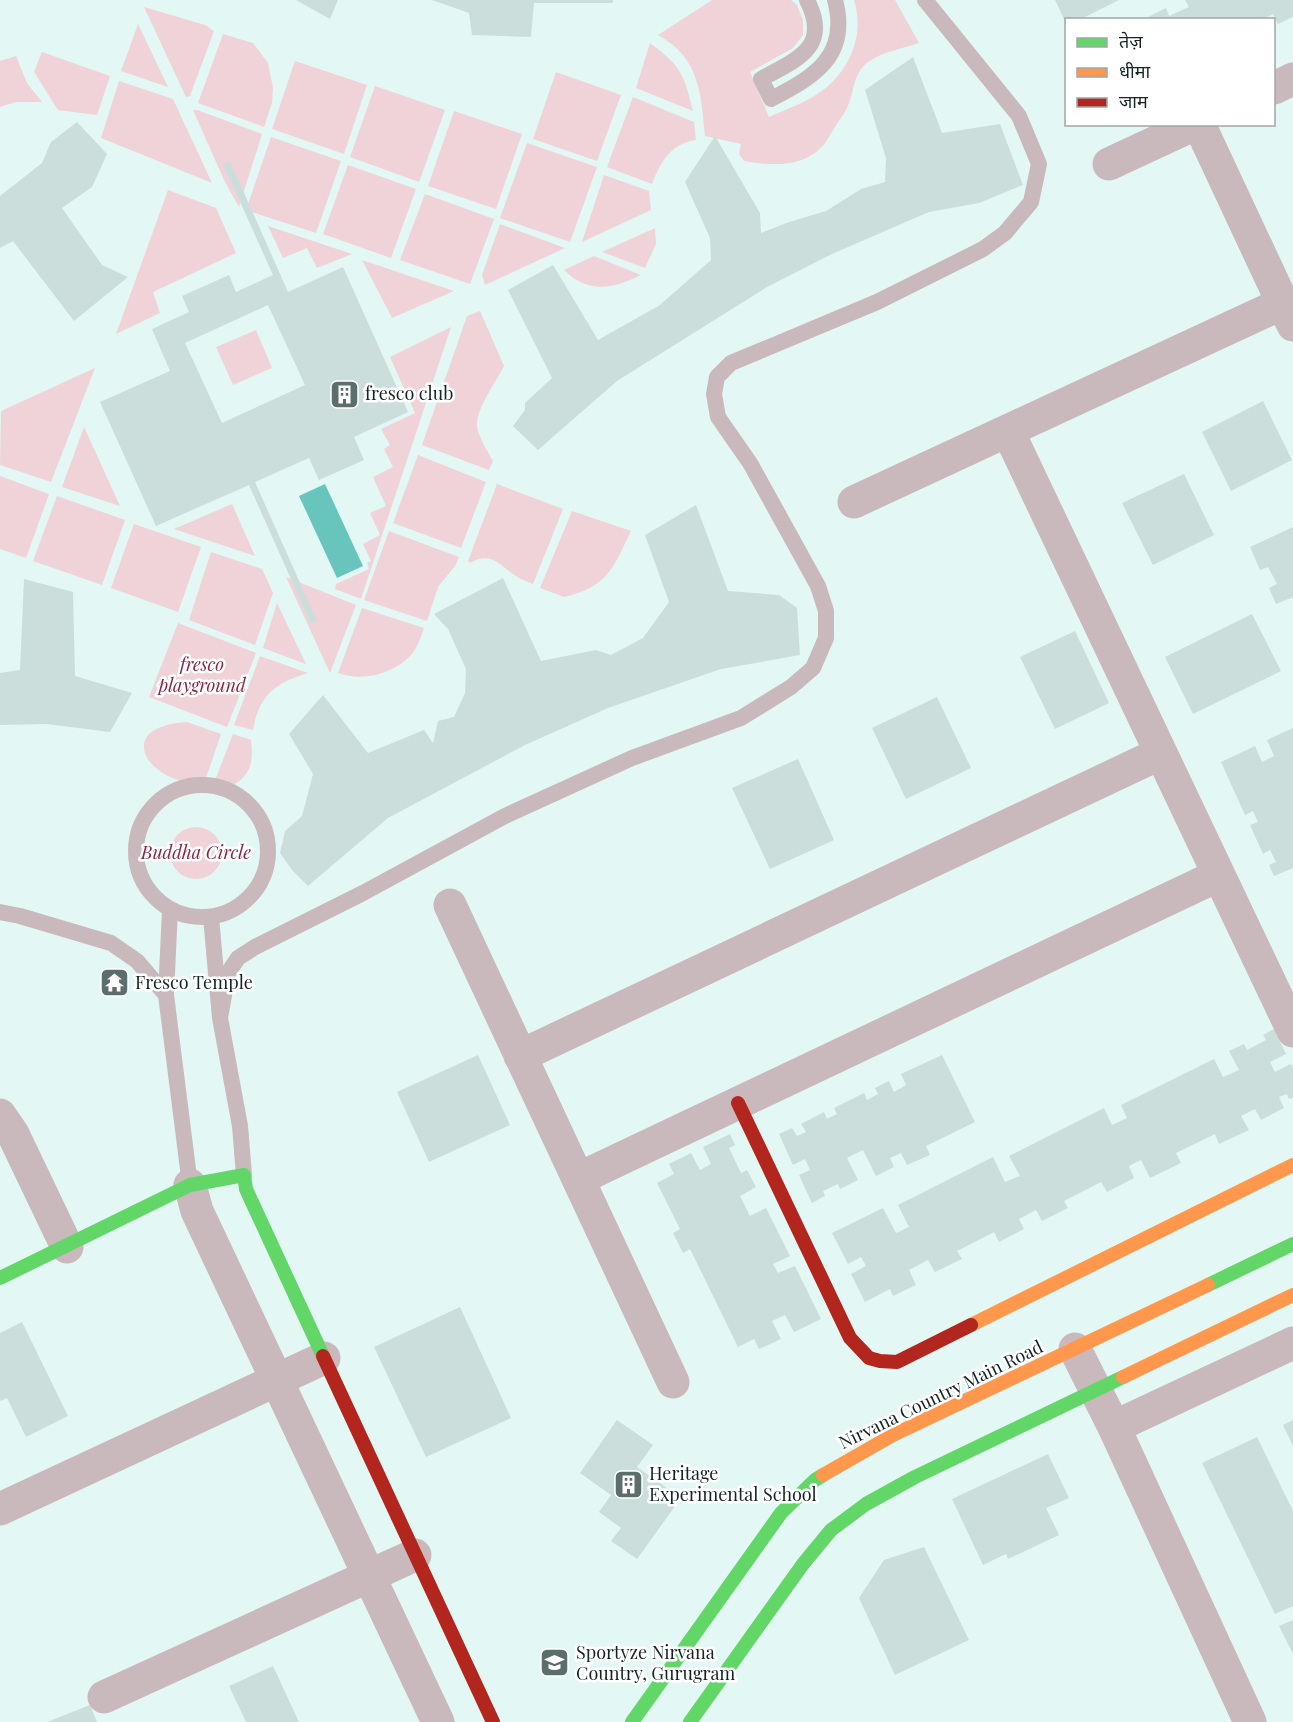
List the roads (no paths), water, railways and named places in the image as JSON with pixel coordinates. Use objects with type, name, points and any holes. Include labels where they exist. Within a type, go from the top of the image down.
[{"type":"street","points":[[1275,88],[1293,79]]},
{"type":"street","points":[[1109,164],[1193,126]]},
{"type":"street","points":[[854,502],[1008,431],[1288,314],[1198,126]]},
{"type":"street","points":[[1008,431],[1293,1030]]},
{"type":"street","points":[[520,1056],[1161,753]]},
{"type":"street","points":[[578,1179],[1219,875]]},
{"type":"street","points":[[450,905],[673,1382]]},
{"type":"street","points":[[738,1103],[850,1338],[863,1354],[876,1362],[897,1362],[1293,1165]]},
{"type":"street","points":[[0,1115],[13,1134],[66,1247]]},
{"type":"street","points":[[0,1278],[190,1185],[243,1175],[246,1189],[493,1722]]},
{"type":"street","points":[[190,1185],[197,1211],[438,1722]]},
{"type":"street","name":"Nirvana Country Main Road","points":[[632,1722],[781,1513],[816,1480],[893,1435],[1293,1244]]},
{"type":"street","points":[[690,1722],[803,1564],[831,1530],[866,1504],[915,1478],[1293,1295]]},
{"type":"street","points":[[1114,1427],[1293,1343]]},
{"type":"street","points":[[1075,1349],[1114,1427],[1250,1722]]},
{"type":"street","points":[[0,1509],[324,1358]]},
{"type":"street","points":[[104,1697],[415,1555]]},
{"type":"lane","points":[[807,0],[814,15],[816,30],[814,40],[806,52],[761,79],[771,99],[801,83],[823,66],[834,50],[838,33],[835,0]]},
{"type":"lane","points":[[220,1018],[228,974],[238,958],[255,947],[505,816],[632,758],[741,717],[791,687],[813,668],[826,638],[826,611],[818,586],[750,463],[718,417],[714,394],[717,377],[731,363],[877,302],[983,249],[1005,233],[1031,202],[1039,164],[1019,116],[925,0]]},
{"type":"lane","points":[[208,785],[232,792],[253,808],[266,831],[268,857],[261,882],[246,902],[223,914],[211,917],[181,914],[170,909],[152,894],[139,872],[135,849],[143,821],[159,801],[182,788],[208,785]]},
{"type":"lane","points":[[170,909],[166,994],[190,1185]]},
{"type":"lane","points":[[0,912],[111,943],[137,961],[166,994]]},
{"type":"lane","points":[[211,917],[220,1018],[240,1126],[243,1175]]},
{"type":"water","points":[[325,484],[363,566],[337,578],[299,496]]},
{"type":"place","name":"fresco club","points":[[344,394]]},
{"type":"place","name":"Fresco Temple","points":[[114,983]]},
{"type":"place","name":"Heritage Experimental School","points":[[628,1484]]},
{"type":"place","name":"Sportyze Nirvana Country, Gurugram","points":[[555,1663]]},
{"type":"park label","name":"fresco playground","points":[[202,675]]},
{"type":"park label","name":"Buddha Circle","points":[[196,853]]}]
